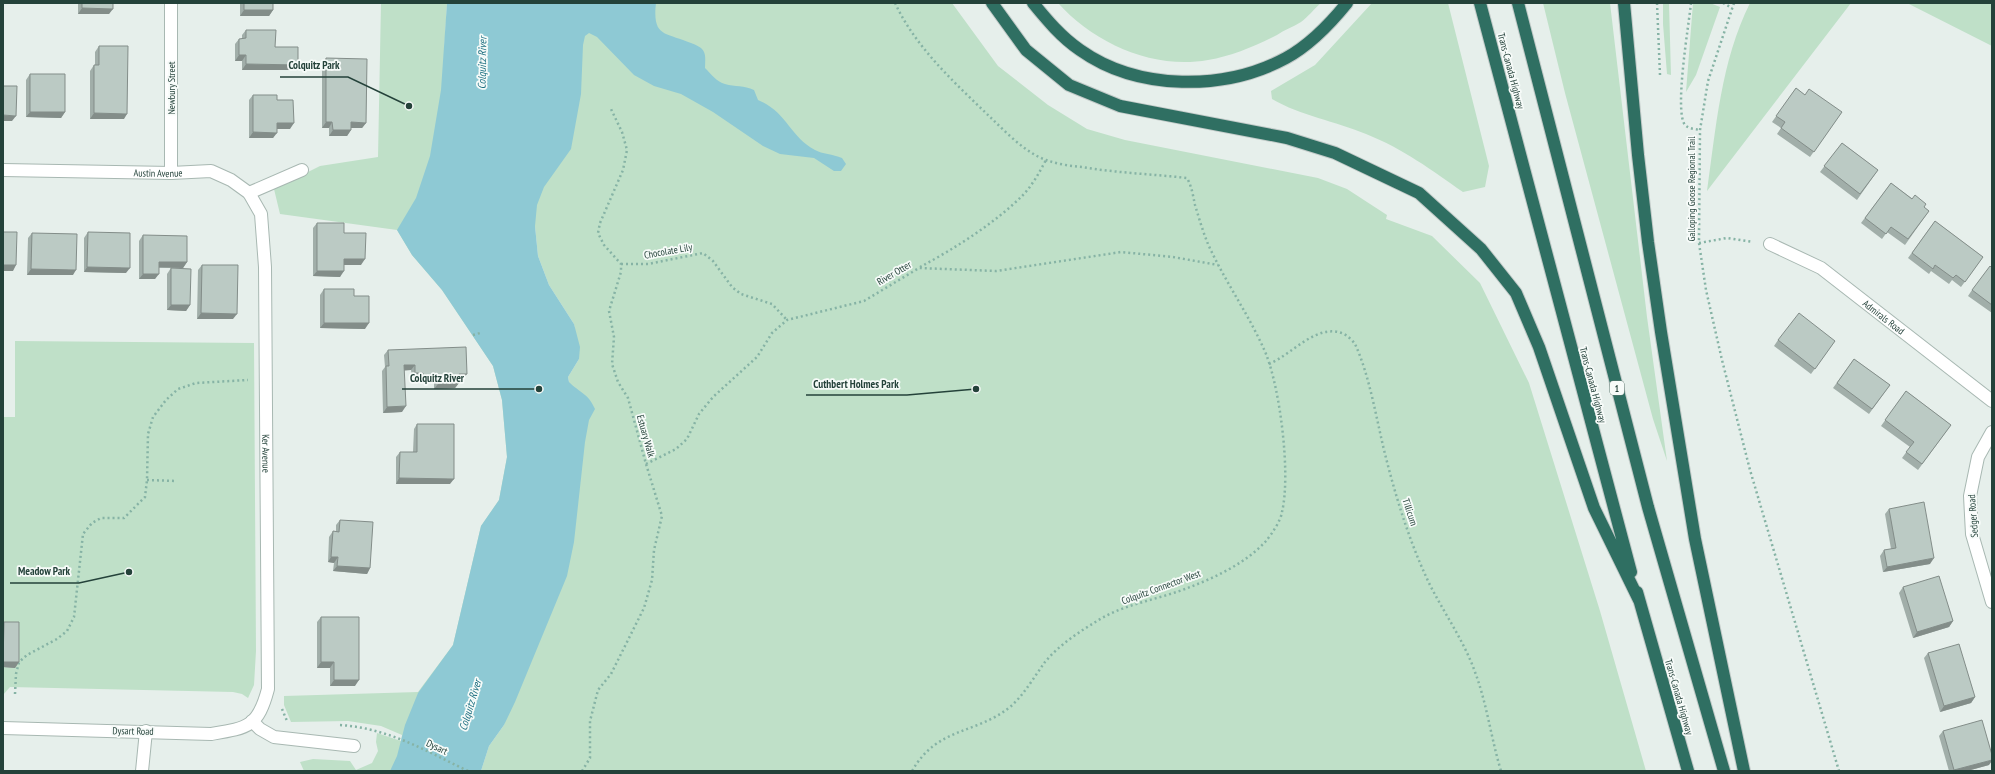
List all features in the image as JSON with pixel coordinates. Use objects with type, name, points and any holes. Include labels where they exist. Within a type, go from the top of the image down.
[{"type":"highway","points":[[992,3],[1026,50],[1069,85],[1120,106],[1287,138],[1335,153],[1419,193],[1481,249],[1516,293],[1540,347],[1594,508],[1639,600]]},
{"type":"highway","points":[[1032,3],[1050,25],[1086,54],[1112,68],[1143,76],[1175,81],[1226,78],[1258,71],[1276,63],[1316,36],[1347,3]]},
{"type":"highway","name":"Trans-Canada Highway","points":[[1480,3],[1639,600],[1688,771]]},
{"type":"highway","name":"1","points":[[1518,3],[1648,506],[1724,771]]},
{"type":"highway","points":[[1624,3],[1638,155],[1648,242],[1661,332],[1695,539],[1744,771]]},
{"type":"street","name":"Newbury Street","points":[[171,3],[171,173]]},
{"type":"street","name":"Austin Avenue","points":[[3,170],[171,173],[211,171],[231,180],[249,192]]},
{"type":"street","points":[[249,192],[302,170]]},
{"type":"street","name":"Ker Avenue","points":[[249,192],[261,214],[265,267],[268,689],[256,718]]},
{"type":"street","name":"Admirals Road","points":[[1770,244],[1821,268],[1992,401]]},
{"type":"street","name":"Sedger Road","points":[[1992,432],[1978,457],[1970,496],[1972,534],[1992,602]]},
{"type":"street","points":[[256,718],[260,729],[274,737],[354,746]]},
{"type":"street","name":"Dysart Road","points":[[3,728],[211,734],[232,730],[247,725],[256,718]]},
{"type":"street","points":[[142,771],[146,731]]},
{"type":"path","points":[[895,3],[914,36],[958,86],[1014,140],[1029,151],[1046,160],[1035,180],[1022,196],[1003,212],[949,251],[919,268]]},
{"type":"path","points":[[1657,3],[1660,75]]},
{"type":"path","points":[[1691,3],[1684,62],[1681,114],[1685,125],[1690,128],[1700,130]]},
{"type":"path","points":[[1723,3],[1732,8]]},
{"type":"path","name":"Galloping Goose Regional Trail","points":[[1734,3],[1708,81],[1700,130],[1699,243],[1706,290],[1718,344],[1750,470],[1838,771]]},
{"type":"path","points":[[610,107],[622,132],[627,150],[623,170],[600,223],[598,233],[604,245],[621,264]]},
{"type":"path","name":"Colquitz Connector West","points":[[912,771],[933,744],[954,733],[986,722],[1010,707],[1031,683],[1046,660],[1078,633],[1099,619],[1134,604],[1185,589],[1236,566],[1267,540],[1282,514],[1286,481],[1282,428],[1275,380],[1265,352],[1219,265],[1202,229],[1191,184],[1187,178],[1089,168],[1046,160]]},
{"type":"path","points":[[1699,243],[1727,238],[1770,244]]},
{"type":"path","name":"River Otter","points":[[646,464],[676,449],[686,439],[699,414],[713,397],[757,357],[772,333],[787,320],[864,301],[919,268],[996,271],[1121,252],[1180,258],[1219,265]]},
{"type":"path","name":"Chocolate Lily","points":[[621,264],[648,264],[702,253],[713,261],[732,288],[741,294],[772,304],[787,320]]},
{"type":"path","name":"Estuary Walk","points":[[582,771],[590,758],[590,721],[598,690],[611,674],[644,608],[652,580],[654,550],[662,516],[628,398],[618,382],[612,364],[614,337],[609,311],[621,272],[621,264]]},
{"type":"path","name":"Tillicum","points":[[1269,364],[1280,359],[1321,332],[1333,331],[1345,334],[1354,343],[1371,398],[1400,508],[1413,547],[1430,584],[1475,671],[1483,696],[1501,771]]},
{"type":"path","points":[[473,335],[480,333]]},
{"type":"path","points":[[16,694],[16,674],[19,662],[27,655],[57,639],[66,631],[74,617],[83,534],[92,523],[101,518],[124,518],[145,497],[148,434],[153,417],[166,400],[178,389],[196,383],[254,380]]},
{"type":"path","points":[[147,480],[176,481]]},
{"type":"path","points":[[282,709],[289,725]]},
{"type":"path","name":"Dysart","points":[[399,738],[468,771]]},
{"type":"green space","points":[[381,3],[447,3],[444,55],[510,368],[511,486],[410,771],[304,771],[300,762],[313,759],[350,761],[356,770],[372,763],[378,751],[376,742],[377,733],[401,741],[402,735],[381,726],[348,721],[291,722],[284,705],[284,696],[418,692],[453,645],[481,526],[499,500],[507,457],[502,400],[493,366],[442,290],[412,255],[397,230],[280,214],[274,189],[320,166],[378,157]]},
{"type":"green space","points":[[534,3],[952,3],[998,66],[1048,105],[1087,129],[1125,140],[1318,178],[1347,189],[1387,215],[1386,219],[1432,236],[1480,283],[1529,383],[1600,611],[1646,771],[481,771],[489,746],[504,725],[569,382],[568,377],[579,359],[574,324],[549,285],[538,256],[535,226]]},
{"type":"green space","points":[[1058,3],[1321,3],[1301,22],[1260,43],[1226,56],[1208,60],[1187,62],[1166,61],[1146,57],[1126,50],[1089,30]]},
{"type":"green space","points":[[1372,3],[1448,3],[1489,166],[1485,187],[1463,192],[1417,160],[1393,146],[1354,129],[1295,110],[1272,99],[1271,91],[1315,65]]},
{"type":"green space","points":[[1543,3],[1610,3],[1647,317],[1667,461],[1653,419],[1565,93]]},
{"type":"green space","points":[[1663,3],[1669,3],[1671,75],[1667,74]]},
{"type":"green space","points":[[1693,3],[1710,3],[1720,7],[1696,75],[1686,92]]},
{"type":"green space","points":[[1750,3],[1851,3],[1707,191],[1717,119],[1726,71],[1740,25]]},
{"type":"green space","points":[[1907,3],[1992,3],[1992,46]]},
{"type":"green space","points":[[15,341],[254,343],[256,651],[254,685],[248,698],[242,694],[233,692],[10,687],[3,695],[3,417],[15,417]]},
{"type":"water","name":"Colquitz River","points":[[447,3],[656,3],[655,14],[656,22],[659,28],[668,35],[699,46],[705,55],[705,68],[717,80],[732,86],[747,87],[754,90],[758,100],[776,111],[807,145],[818,151],[842,158],[846,164],[841,171],[834,171],[814,158],[780,154],[763,146],[713,112],[681,94],[654,86],[634,75],[597,37],[589,33],[585,36],[583,45],[581,94],[571,149],[544,187],[537,205],[535,226],[538,256],[549,285],[574,324],[580,347],[579,359],[568,377],[569,382],[587,396],[595,409],[589,420],[585,442],[574,542],[567,576],[515,702],[504,725],[489,746],[481,771],[390,771],[397,756],[405,725],[418,693],[453,645],[481,526],[499,500],[507,457],[502,400],[493,366],[442,290],[412,255],[397,230],[416,198],[430,156],[441,90]]},
{"type":"building","points":[[82,3],[113,3],[113,9],[82,8]]},
{"type":"building","points":[[244,3],[273,3],[273,10],[244,10]]},
{"type":"building","points":[[246,30],[276,30],[275,47],[298,47],[298,65],[246,64],[246,55],[239,55],[239,39],[246,38]]},
{"type":"building","points":[[99,46],[128,46],[127,114],[94,113],[94,65],[99,65]]},
{"type":"building","points":[[326,58],[367,59],[366,123],[351,122],[351,130],[333,130],[332,122],[326,122]]},
{"type":"building","points":[[30,74],[65,74],[65,112],[30,112]]},
{"type":"building","points":[[3,86],[17,86],[16,116],[3,115]]},
{"type":"building","points":[[1796,88],[1805,95],[1809,89],[1842,112],[1814,152],[1781,128],[1785,122],[1776,116]]},
{"type":"building","points":[[253,95],[277,95],[277,100],[293,100],[294,123],[277,123],[277,133],[253,132]]},
{"type":"building","points":[[1842,143],[1878,170],[1860,194],[1824,166]]},
{"type":"building","points":[[1891,183],[1912,199],[1915,195],[1926,204],[1924,207],[1929,211],[1908,239],[1891,227],[1886,234],[1865,218]]},
{"type":"building","points":[[1935,221],[1983,257],[1965,282],[1956,275],[1953,278],[1935,265],[1933,269],[1912,253]]},
{"type":"building","points":[[317,223],[344,223],[344,233],[366,233],[365,259],[344,259],[344,271],[317,271]]},
{"type":"building","points":[[3,232],[17,232],[16,265],[3,265]]},
{"type":"building","points":[[88,232],[130,233],[130,268],[87,267]]},
{"type":"building","points":[[32,233],[77,234],[76,270],[31,269]]},
{"type":"building","points":[[143,235],[187,236],[187,262],[159,262],[159,274],[143,274]]},
{"type":"building","points":[[202,265],[238,265],[237,314],[201,313]]},
{"type":"building","points":[[1990,266],[1992,268],[1992,305],[1972,290]]},
{"type":"building","points":[[171,268],[191,269],[190,305],[171,305]]},
{"type":"building","points":[[324,289],[354,289],[354,296],[369,296],[369,323],[324,323]]},
{"type":"building","points":[[1799,313],[1835,341],[1815,369],[1778,340]]},
{"type":"building","points":[[466,347],[467,374],[459,374],[459,383],[438,384],[438,377],[423,377],[423,373],[415,373],[415,365],[404,365],[406,406],[387,407],[386,366],[389,366],[388,350]]},
{"type":"building","points":[[1854,359],[1890,385],[1872,409],[1837,383]]},
{"type":"building","points":[[1906,391],[1951,425],[1922,464],[1906,452],[1914,442],[1885,420]]},
{"type":"building","points":[[417,424],[454,424],[454,479],[399,478],[400,452],[417,452]]},
{"type":"building","points":[[1924,502],[1934,558],[1887,567],[1884,550],[1896,548],[1889,509]]},
{"type":"building","points":[[340,520],[373,522],[370,568],[337,566],[338,557],[331,557],[333,531],[339,532]]},
{"type":"building","points":[[1939,576],[1953,621],[1917,632],[1903,587]]},
{"type":"building","points":[[321,617],[359,617],[359,680],[334,680],[334,662],[321,662]]},
{"type":"building","points":[[4,622],[19,622],[19,662],[3,662]]},
{"type":"building","points":[[1959,644],[1975,697],[1944,706],[1928,653]]},
{"type":"building","points":[[1982,720],[1992,755],[1992,760],[1954,770],[1943,731]]},
{"type":"place","name":"Colquitz Park","points":[[409,106]]},
{"type":"place","name":"Colquitz River","points":[[539,389]]},
{"type":"place","name":"Cuthbert Holmes Park","points":[[976,389]]},
{"type":"place","name":"Meadow Park","points":[[129,572]]}]
